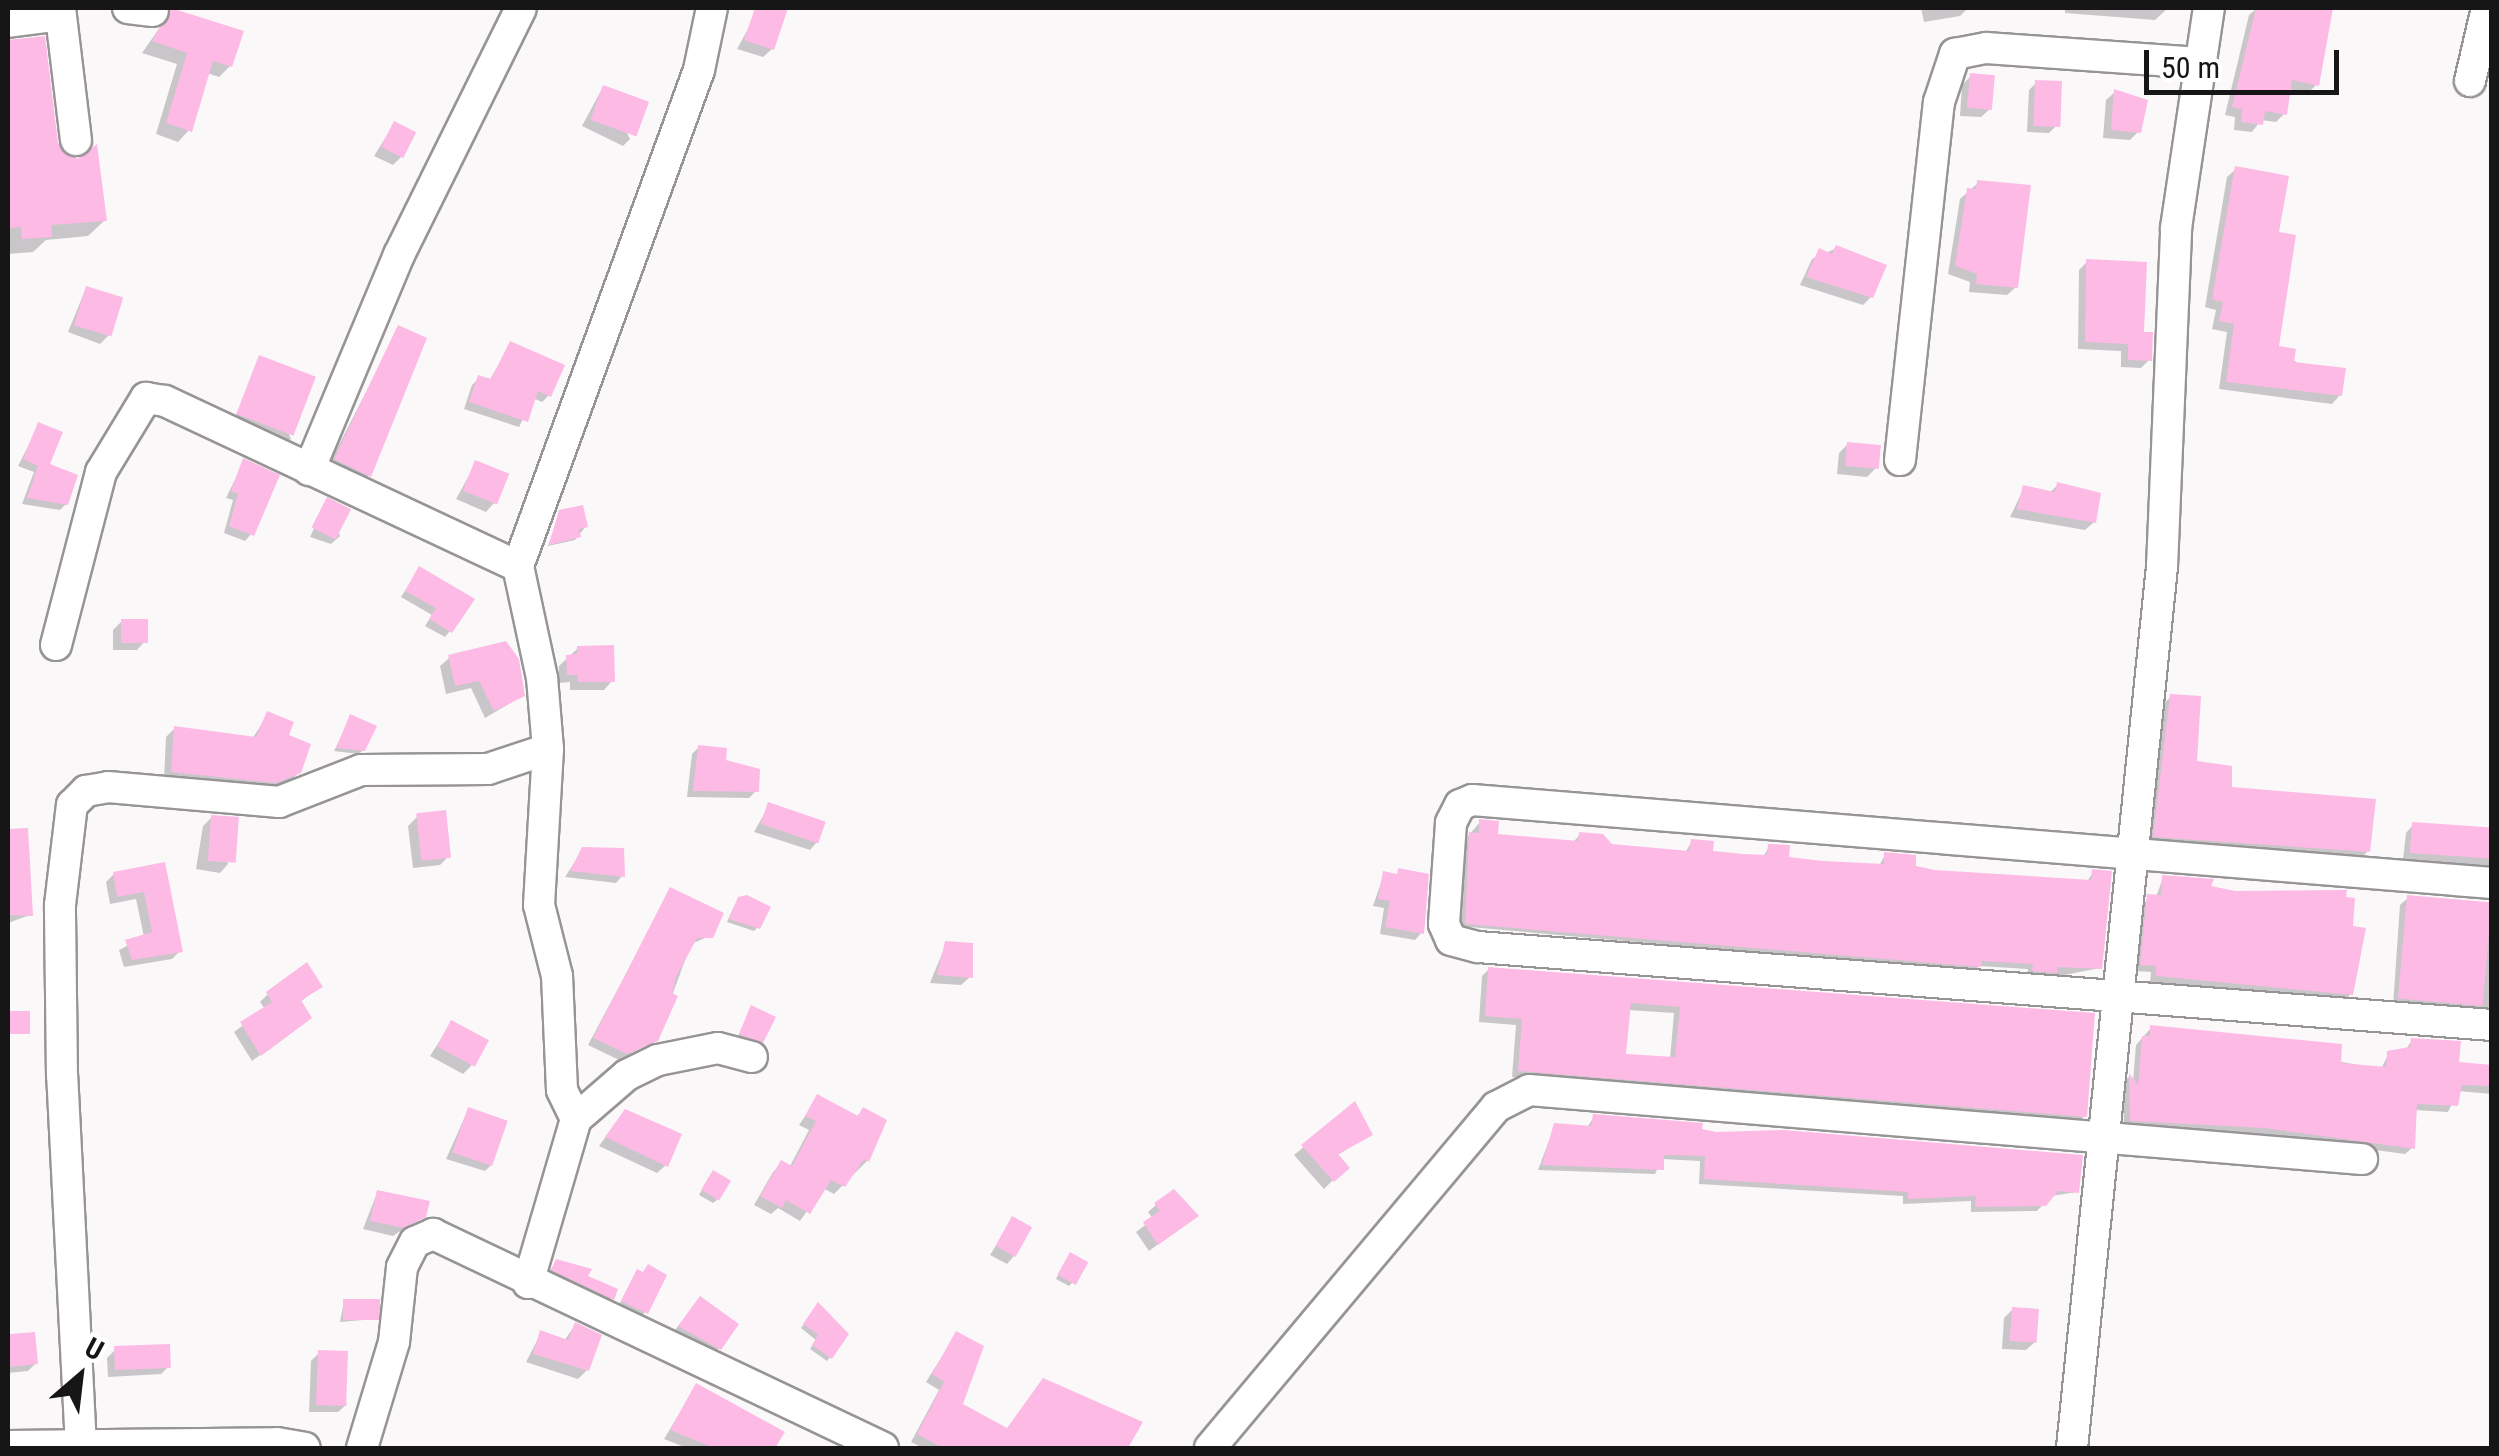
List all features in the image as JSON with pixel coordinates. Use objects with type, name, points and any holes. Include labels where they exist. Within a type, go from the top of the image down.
[{"type":"street","points":[[309,470],[399,255],[522,8]]},
{"type":"street","points":[[576,1118],[562,1090],[560,1003],[539,905],[548,748],[542,678],[518,566],[699,70],[712,8]]},
{"type":"street","points":[[2072,1448],[2121,998],[2130,850],[2162,567],[2176,228],[2208,8]]},
{"type":"street","points":[[2470,81],[2487,8]]},
{"type":"street","points":[[8,22],[60,11],[76,140]]},
{"type":"street","points":[[1900,460],[1938,102],[1955,54],[1986,48],[2199,63]]},
{"type":"street","points":[[56,645],[101,472],[146,398],[164,401],[518,566]]},
{"type":"street","points":[[82,1446],[62,1076],[60,905],[72,805],[86,791],[108,786],[280,802],[361,770],[488,769],[548,748]]},
{"type":"street","points":[[2492,883],[2130,850],[1472,800],[1460,804],[1451,823],[1444,924],[1451,940],[1478,946],[2492,1024]]},
{"type":"street","points":[[528,1283],[576,1118],[627,1075],[658,1060],[718,1048],[752,1057]]},
{"type":"street","points":[[1210,1448],[1512,1094],[1546,1091],[2362,1159]]},
{"type":"street","points":[[362,1448],[394,1342],[402,1267],[415,1242],[433,1234],[528,1283],[883,1448]]},
{"type":"street","points":[[8,1446],[277,1443],[305,1448]]},
{"type":"building","points":[[171,8],[244,31],[232,67],[213,61],[192,132],[166,123],[187,53],[152,41]]},
{"type":"building","points":[[755,8],[788,8],[774,50],[744,40]]},
{"type":"building","points":[[2256,8],[2333,8],[2319,86],[2292,80],[2287,115],[2265,111],[2263,125],[2241,122],[2242,109],[2232,107]]},
{"type":"building","points":[[45,36],[58,143],[77,159],[97,144],[107,221],[51,225],[52,237],[22,239],[21,227],[8,228],[8,40]]},
{"type":"building","points":[[1970,73],[1995,75],[1992,110],[1967,108]]},
{"type":"building","points":[[2035,80],[2062,81],[2060,127],[2033,126]]},
{"type":"building","points":[[603,85],[649,102],[636,137],[590,120]]},
{"type":"building","points":[[2114,89],[2148,100],[2141,133],[2111,130]]},
{"type":"building","points":[[394,121],[416,132],[403,158],[381,147]]},
{"type":"building","points":[[2235,166],[2289,176],[2279,232],[2296,235],[2279,346],[2296,349],[2294,362],[2346,368],[2342,396],[2226,382],[2234,324],[2219,321],[2223,302],[2212,299]]},
{"type":"building","points":[[1977,180],[2031,185],[2018,288],[1976,284],[1977,274],[1955,266],[1967,188],[1976,189]]},
{"type":"building","points":[[1836,245],[1887,265],[1873,298],[1806,277],[1819,248],[1832,254]]},
{"type":"building","points":[[2086,259],[2147,262],[2144,332],[2153,332],[2152,361],[2128,360],[2128,344],[2085,342]]},
{"type":"building","points":[[86,286],[123,297],[111,337],[74,325]]},
{"type":"building","points":[[398,325],[427,338],[371,477],[334,459]]},
{"type":"building","points":[[510,341],[565,365],[551,397],[538,391],[528,422],[469,402],[478,375],[491,379]]},
{"type":"building","points":[[259,355],[316,377],[293,436],[236,414]]},
{"type":"building","points":[[38,422],[63,432],[50,464],[78,475],[68,505],[27,498],[38,466],[23,459]]},
{"type":"building","points":[[1847,442],[1881,445],[1879,469],[1845,466]]},
{"type":"building","points":[[243,458],[280,475],[254,536],[229,526],[238,494],[231,491]]},
{"type":"building","points":[[475,460],[509,474],[497,504],[463,491]]},
{"type":"building","points":[[2057,482],[2101,493],[2096,523],[2017,509],[2023,485],[2055,492]]},
{"type":"building","points":[[327,497],[351,509],[336,540],[312,527]]},
{"type":"building","points":[[583,505],[588,527],[579,529],[581,537],[549,545],[559,510]]},
{"type":"building","points":[[419,566],[475,599],[452,633],[429,619],[436,608],[405,591]]},
{"type":"building","points":[[121,619],[148,619],[148,643],[121,643]]},
{"type":"building","points":[[506,641],[519,659],[525,696],[494,711],[479,681],[455,686],[448,655]]},
{"type":"building","points":[[614,645],[615,682],[577,682],[578,675],[567,675],[566,655],[577,654],[577,646]]},
{"type":"building","points":[[2170,694],[2201,696],[2197,761],[2232,766],[2232,787],[2376,799],[2370,852],[2153,837]]},
{"type":"building","points":[[267,711],[294,722],[289,735],[311,744],[301,773],[276,783],[171,772],[174,726],[256,737]]},
{"type":"building","points":[[350,714],[377,726],[365,751],[336,748]]},
{"type":"building","points":[[698,745],[727,748],[726,760],[760,769],[759,792],[693,791]]},
{"type":"building","points":[[768,802],[826,822],[818,844],[761,824]]},
{"type":"building","points":[[446,810],[451,858],[421,861],[416,813]]},
{"type":"building","points":[[211,815],[239,817],[236,863],[208,861]]},
{"type":"building","points":[[1479,819],[1499,821],[1498,834],[1578,841],[1579,832],[1603,834],[1612,844],[1689,851],[1691,839],[1714,841],[1713,851],[1743,854],[1767,855],[1768,844],[1790,845],[1789,857],[1823,861],[1884,864],[1884,852],[1916,855],[1916,866],[1935,870],[2091,880],[2092,869],[2112,871],[2102,969],[2058,967],[2057,973],[2032,971],[2033,964],[1982,961],[1981,967],[1465,924],[1469,832],[1479,833]]},
{"type":"building","points":[[2412,822],[2492,828],[2490,859],[2410,853]]},
{"type":"building","points":[[28,828],[33,916],[8,915],[8,829]]},
{"type":"building","points":[[582,847],[624,848],[625,877],[570,871]]},
{"type":"building","points":[[165,862],[183,952],[132,960],[125,940],[152,932],[144,892],[117,897],[113,872]]},
{"type":"building","points":[[1398,868],[1429,874],[1424,934],[1385,927],[1390,901],[1378,899],[1383,871],[1397,874]]},
{"type":"building","points":[[2162,875],[2214,879],[2211,886],[2235,891],[2347,890],[2346,897],[2355,898],[2353,926],[2366,928],[2353,995],[2156,976],[2156,966],[2140,965],[2147,894],[2161,895]]},
{"type":"building","points":[[670,887],[724,913],[713,938],[697,938],[676,977],[672,993],[678,996],[658,1041],[627,1054],[593,1038]]},
{"type":"building","points":[[747,895],[771,907],[760,929],[729,919],[738,897]]},
{"type":"building","points":[[2407,895],[2492,902],[2483,1006],[2398,999]]},
{"type":"building","points":[[945,941],[973,943],[973,978],[937,975]]},
{"type":"building","points":[[307,962],[323,987],[301,1000],[312,1018],[261,1056],[240,1022],[272,1002],[266,992]]},
{"type":"building","points":[[1488,967],[2095,1013],[2087,1117],[1518,1071],[1522,1019],[1485,1016]],"holes":[[[1631,1003],[1680,1007],[1675,1057],[1626,1054]]]},
{"type":"building","points":[[751,1005],[776,1017],[763,1043],[739,1034]]},
{"type":"building","points":[[8,1011],[30,1011],[30,1034],[8,1034]]},
{"type":"building","points":[[451,1020],[489,1040],[475,1067],[437,1046]]},
{"type":"building","points":[[2150,1025],[2342,1044],[2341,1063],[2386,1067],[2387,1051],[2410,1047],[2411,1038],[2461,1041],[2459,1062],[2492,1065],[2492,1086],[2462,1085],[2458,1106],[2417,1104],[2415,1149],[2265,1128],[2130,1121],[2129,1073],[2138,1085],[2142,1036],[2150,1036]]},
{"type":"building","points":[[817,1094],[858,1116],[863,1107],[887,1120],[869,1162],[864,1159],[845,1187],[831,1180],[810,1214],[786,1200],[782,1208],[760,1196],[781,1160],[792,1166],[816,1121],[805,1116]]},
{"type":"building","points":[[1355,1101],[1373,1135],[1338,1154],[1350,1168],[1334,1182],[1301,1145]]},
{"type":"building","points":[[468,1107],[508,1121],[492,1166],[452,1152]]},
{"type":"building","points":[[625,1109],[682,1134],[668,1167],[605,1137]]},
{"type":"building","points":[[1593,1114],[1703,1123],[1702,1129],[1716,1132],[1784,1130],[2083,1155],[2079,1193],[2058,1191],[2046,1206],[1975,1207],[1976,1196],[1908,1199],[1908,1192],[1704,1179],[1705,1156],[1664,1155],[1664,1170],[1542,1165],[1554,1123],[1591,1126]]},
{"type":"building","points":[[713,1170],[731,1181],[719,1201],[701,1190]]},
{"type":"building","points":[[1174,1189],[1199,1216],[1158,1245],[1143,1222],[1160,1211],[1154,1203]]},
{"type":"building","points":[[377,1190],[430,1201],[426,1217],[404,1228],[370,1221]]},
{"type":"building","points":[[1012,1216],[1032,1227],[1016,1257],[996,1246]]},
{"type":"building","points":[[1070,1252],[1088,1262],[1076,1285],[1057,1275]]},
{"type":"building","points":[[556,1259],[592,1269],[588,1276],[618,1289],[614,1300],[551,1270]]},
{"type":"building","points":[[648,1264],[667,1275],[648,1314],[621,1301],[637,1269],[643,1272]]},
{"type":"building","points":[[700,1296],[739,1324],[721,1350],[678,1326]]},
{"type":"building","points":[[343,1299],[380,1299],[380,1320],[343,1320]]},
{"type":"building","points":[[818,1302],[849,1334],[832,1359],[812,1345],[818,1335],[803,1324]]},
{"type":"building","points":[[2012,1307],[2039,1309],[2037,1343],[2010,1341]]},
{"type":"building","points":[[575,1322],[602,1335],[589,1371],[533,1354],[540,1330],[568,1340]]},
{"type":"building","points":[[956,1331],[984,1346],[963,1404],[1007,1428],[1043,1378],[1143,1422],[1128,1448],[943,1448],[917,1434],[944,1382],[932,1374]]},
{"type":"building","points":[[35,1332],[38,1364],[8,1367],[10,1334]]},
{"type":"building","points":[[170,1344],[171,1368],[115,1370],[114,1346]]},
{"type":"building","points":[[318,1350],[348,1351],[346,1406],[316,1405]]},
{"type":"building","points":[[696,1383],[785,1432],[775,1448],[714,1448],[670,1430]]}]
